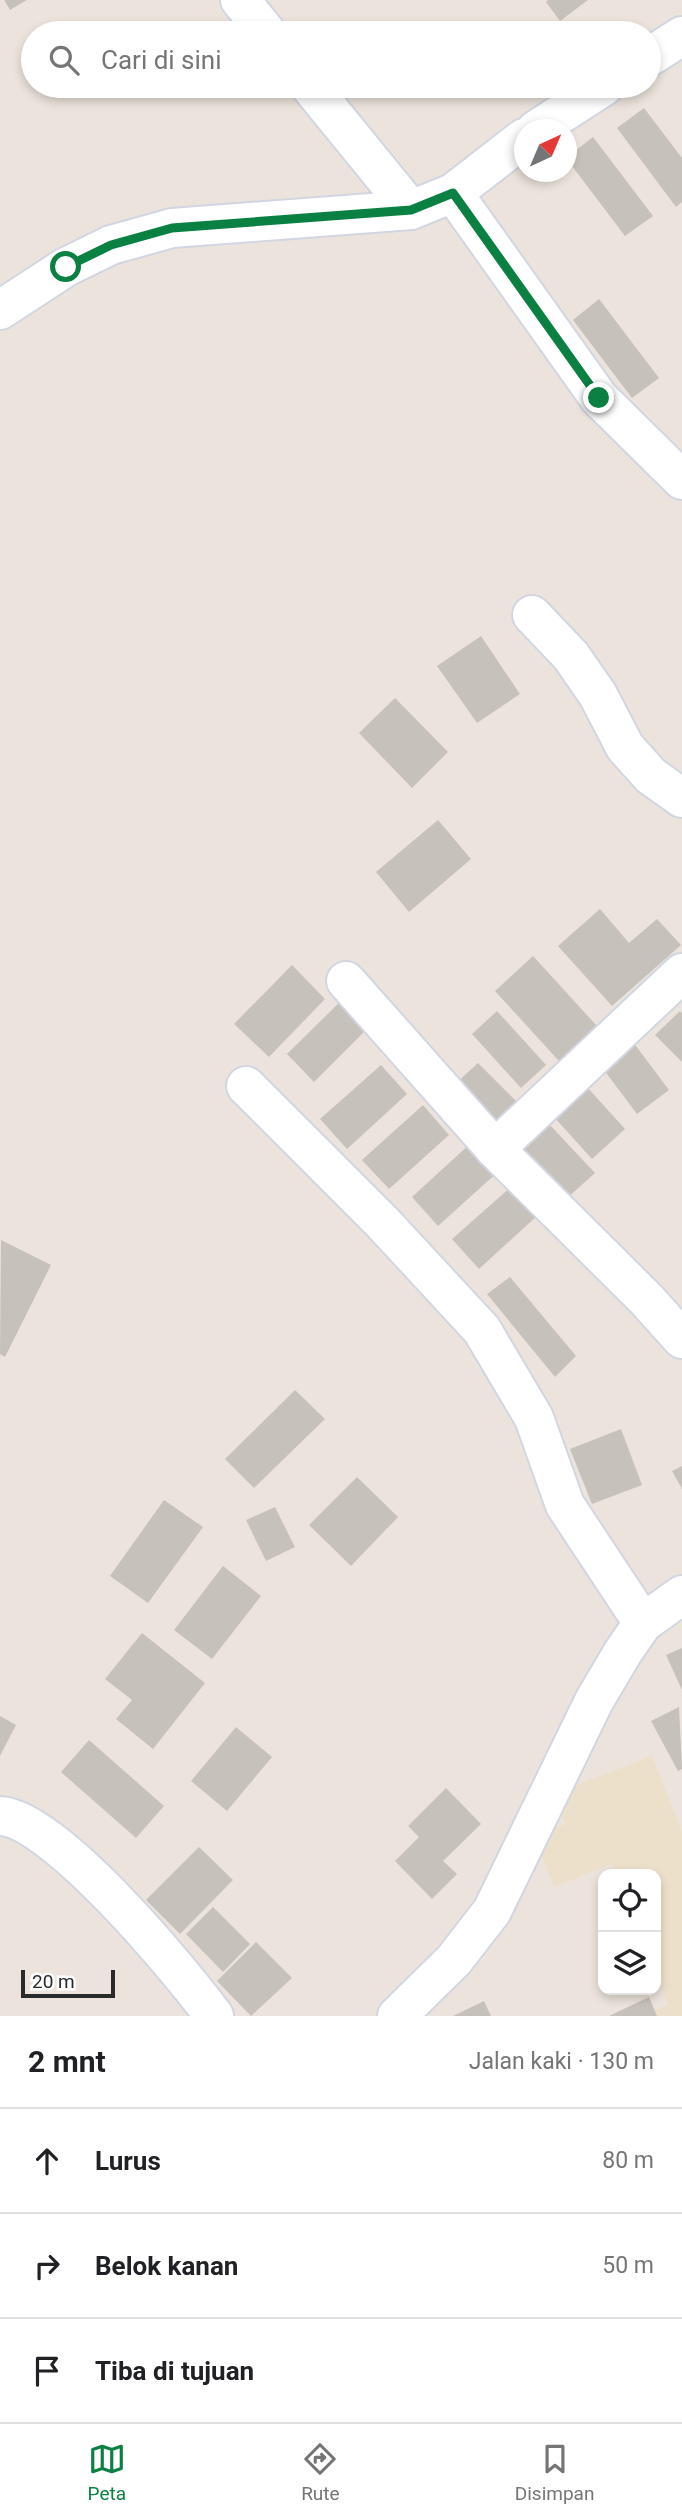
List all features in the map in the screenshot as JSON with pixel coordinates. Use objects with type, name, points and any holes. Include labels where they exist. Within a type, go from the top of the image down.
[{"type":"street","points":[[240,0],[257,21]]},
{"type":"street","points":[[661,49],[682,36]]},
{"type":"street","points":[[320,98],[411,210]]},
{"type":"street","points":[[553,119],[585,98]]},
{"type":"street","points":[[0,310],[66,267],[111,245],[172,228],[411,210],[453,193],[514,146]]},
{"type":"street","points":[[453,193],[599,398],[682,480]]},
{"type":"street","points":[[532,615],[578,666],[598,695],[625,747],[651,776],[682,798]]},
{"type":"street","points":[[495,1149],[682,973]]},
{"type":"street","points":[[346,981],[495,1149],[682,1339]]},
{"type":"street","points":[[246,1086],[383,1223],[482,1330],[534,1418],[565,1505],[643,1623]]},
{"type":"street","points":[[397,2016],[454,1960],[492,1912],[594,1702],[643,1623],[682,1595]]},
{"type":"street","points":[[0,1815],[13,1816],[33,1827],[106,1891],[189,1982],[214,2016]]},
{"type":"shaded area","points":[[652,1756],[682,1832],[682,2016],[639,2016],[668,2005],[661,1988],[661,1869],[614,1869],[612,1864],[554,1887],[534,1836],[565,1824],[553,1794]]},
{"type":"building","points":[[4,0],[27,0],[10,10]]},
{"type":"building","points":[[588,0],[560,21],[546,2]]},
{"type":"building","points":[[644,108],[682,158],[682,202],[676,207],[617,128]]},
{"type":"building","points":[[593,137],[653,216],[625,236],[577,173],[577,149]]},
{"type":"building","points":[[599,299],[659,378],[632,398],[573,320]]},
{"type":"building","points":[[481,636],[520,694],[477,723],[437,666]]},
{"type":"building","points":[[395,698],[448,752],[412,788],[359,733]]},
{"type":"building","points":[[438,820],[471,859],[409,912],[376,872]]},
{"type":"building","points":[[600,909],[629,943],[657,919],[681,945],[612,1006],[558,946]]},
{"type":"building","points":[[533,956],[597,1026],[559,1061],[495,991]]},
{"type":"building","points":[[292,965],[325,999],[269,1057],[234,1024]]},
{"type":"building","points":[[344,998],[371,1025],[314,1082],[287,1054]]},
{"type":"building","points":[[497,1011],[546,1065],[521,1088],[472,1034]]},
{"type":"building","points":[[680,1011],[682,1013],[682,1062],[655,1035]]},
{"type":"building","points":[[633,1042],[669,1090],[637,1114],[601,1066]]},
{"type":"building","points":[[478,1063],[517,1102],[494,1125],[454,1085]]},
{"type":"building","points":[[381,1065],[407,1094],[347,1149],[320,1119]]},
{"type":"building","points":[[587,1087],[625,1129],[592,1159],[554,1117]]},
{"type":"building","points":[[423,1105],[449,1135],[389,1189],[362,1160]]},
{"type":"building","points":[[548,1123],[595,1173],[565,1200],[519,1150]]},
{"type":"building","points":[[472,1142],[499,1171],[438,1226],[412,1197]]},
{"type":"building","points":[[513,1185],[539,1214],[479,1269],[452,1239]]},
{"type":"building","points":[[1,1240],[51,1265],[5,1357],[0,1354]]},
{"type":"building","points":[[510,1277],[576,1356],[555,1377],[487,1294]]},
{"type":"building","points":[[295,1390],[325,1419],[254,1488],[225,1459]]},
{"type":"building","points":[[621,1429],[642,1485],[592,1504],[570,1449]]},
{"type":"building","points":[[682,1466],[682,1489],[672,1471]]},
{"type":"building","points":[[357,1477],[398,1517],[351,1566],[309,1525]]},
{"type":"building","points":[[164,1500],[203,1527],[148,1603],[110,1576]]},
{"type":"building","points":[[275,1507],[295,1547],[266,1561],[246,1520]]},
{"type":"building","points":[[223,1566],[261,1596],[212,1659],[174,1630]]},
{"type":"building","points":[[142,1633],[205,1683],[153,1749],[116,1719],[132,1700],[105,1679]]},
{"type":"building","points":[[682,1648],[682,1690],[666,1655]]},
{"type":"building","points":[[679,1707],[682,1769],[678,1771],[651,1721]]},
{"type":"building","points":[[0,1716],[16,1725],[0,1756]]},
{"type":"building","points":[[236,1727],[272,1757],[227,1811],[191,1781]]},
{"type":"building","points":[[89,1740],[164,1806],[136,1838],[61,1772]]},
{"type":"building","points":[[446,1788],[481,1824],[443,1861],[457,1874],[432,1899],[395,1861],[419,1837],[408,1826]]},
{"type":"building","points":[[199,1847],[233,1880],[180,1934],[146,1900]]},
{"type":"building","points":[[213,1907],[250,1944],[223,1972],[186,1934]]},
{"type":"building","points":[[256,1942],[292,1978],[251,2016],[217,1981]]},
{"type":"building","points":[[649,1997],[657,2016],[609,2016]]},
{"type":"building","points":[[484,2001],[491,2016],[453,2016]]},
{"type":"route","points":[[66,267],[111,245],[172,228],[411,210],[453,193],[599,398]]}]
